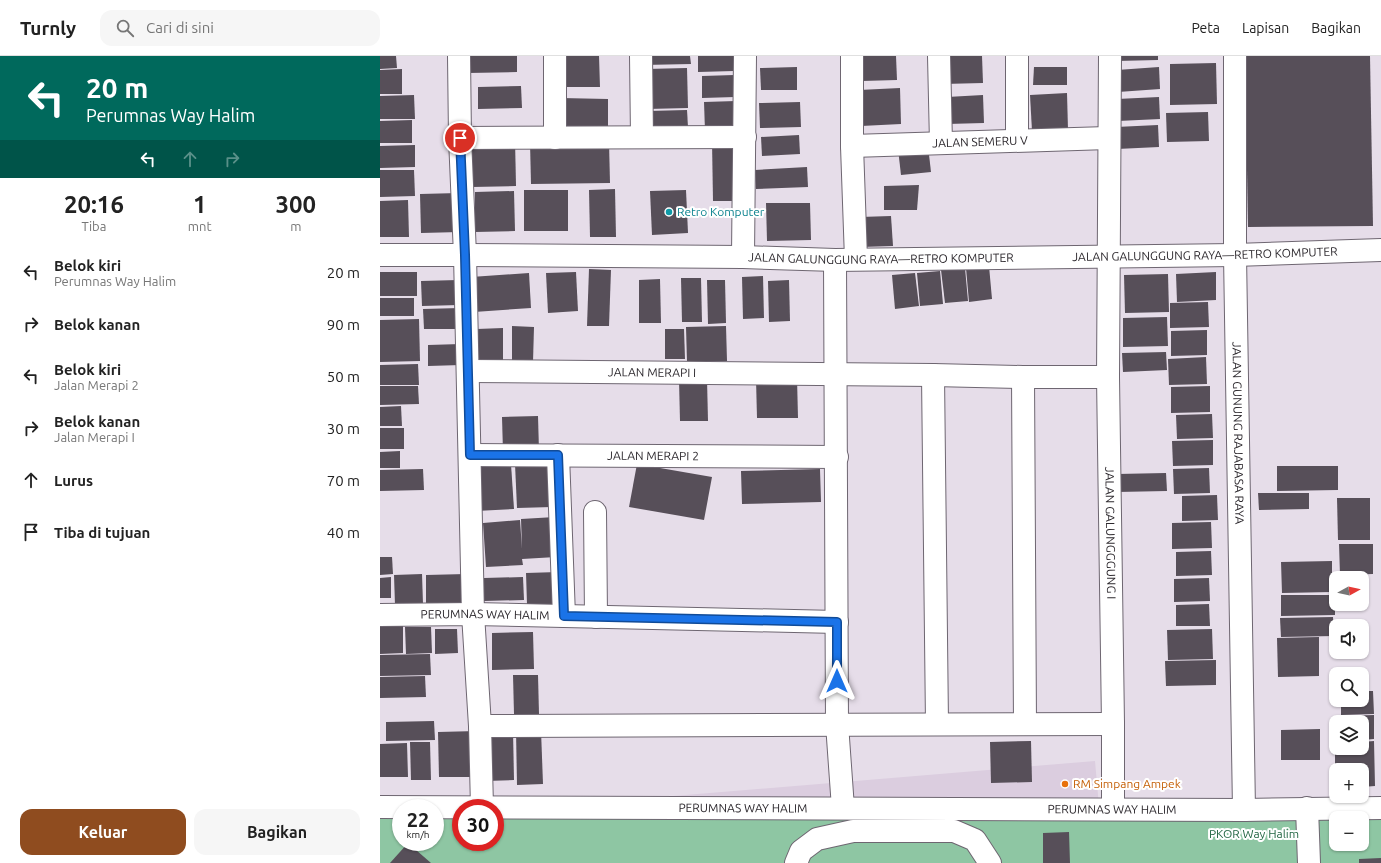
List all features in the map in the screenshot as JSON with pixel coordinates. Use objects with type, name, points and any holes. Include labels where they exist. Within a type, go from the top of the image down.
[{"type":"street","points":[[459,56],[473,614],[480,726],[482,799]]},
{"type":"street","points":[[555,56],[555,138]]},
{"type":"street","points":[[642,56],[642,137]]},
{"type":"street","points":[[743,257],[745,56]]},
{"type":"street","points":[[843,808],[837,724],[836,374],[846,259],[852,146],[852,56]]},
{"type":"street","points":[[939,56],[942,143]]},
{"type":"street","points":[[1017,56],[1017,140]]},
{"type":"street","name":"JALAN GALUNGGGUNG I","points":[[1110,56],[1108,138],[1108,377],[1113,808]]},
{"type":"street","name":"JALAN GUNUNG RAJABASA RAYA","points":[[1235,56],[1236,255],[1244,810]]},
{"type":"street","points":[[460,138],[745,137]]},
{"type":"street","name":"JALAN SEMERU V","points":[[852,146],[1108,138]]},
{"type":"street","name":"JALAN GALUNGGUNG RAYA—RETRO KOMPUTER","points":[[380,256],[465,255],[846,259],[1236,255],[1381,250]]},
{"type":"street","name":"JALAN MERAPI I","points":[[468,371],[1108,377]]},
{"type":"street","points":[[933,375],[938,724]]},
{"type":"street","points":[[1023,377],[1025,724]]},
{"type":"street","name":"JALAN MERAPI 2","points":[[470,455],[837,457]]},
{"type":"street","points":[[558,455],[564,616]]},
{"type":"street","points":[[595,512],[596,617]]},
{"type":"street","name":"PERUMNAS WAY HALIM","points":[[380,614],[473,614],[837,622]]},
{"type":"street","points":[[480,726],[1113,724]]},
{"type":"street","name":"PERUMNAS WAY HALIM","points":[[380,807],[452,807]]},
{"type":"street","name":"PERUMNAS WAY HALIM","points":[[504,807],[1113,808],[1244,810],[1381,808]]},
{"type":"street","points":[[1307,808],[1309,863]]},
{"type":"street","points":[[796,863],[801,851],[818,838],[853,831],[954,831],[975,840],[990,863]]},
{"type":"shaded area","points":[[1095,761],[1104,863],[649,798]]},
{"type":"green space","name":"PKOR Way Halim","points":[[380,798],[491,799],[452,799],[452,851],[504,851],[504,799],[1381,807],[1381,863],[380,863]]},
{"type":"building","points":[[380,56],[396,56],[397,68],[380,69]]},
{"type":"building","points":[[468,56],[517,56],[517,72],[468,73]]},
{"type":"building","points":[[560,56],[599,56],[600,87],[560,87]]},
{"type":"building","points":[[643,56],[690,56],[691,64],[643,65]]},
{"type":"building","points":[[698,56],[734,56],[734,71],[698,72]]},
{"type":"building","points":[[861,56],[896,56],[897,80],[862,81]]},
{"type":"building","points":[[943,56],[982,56],[983,83],[943,84]]},
{"type":"building","points":[[1116,56],[1158,56],[1158,60],[1116,61]]},
{"type":"building","points":[[1245,56],[1370,56],[1373,226],[1248,227]]},
{"type":"building","points":[[1216,63],[1217,104],[1170,105],[1170,64]]},
{"type":"building","points":[[797,67],[797,90],[761,90],[760,68]]},
{"type":"building","points":[[1034,67],[1067,67],[1067,85],[1033,85]]},
{"type":"building","points":[[1159,67],[1160,89],[1118,92],[1117,70]]},
{"type":"building","points":[[687,68],[688,108],[647,109],[646,69]]},
{"type":"building","points":[[402,69],[402,94],[380,94],[380,70]]},
{"type":"building","points":[[734,75],[735,97],[702,98],[702,76]]},
{"type":"building","points":[[521,86],[522,108],[478,109],[478,87]]},
{"type":"building","points":[[900,88],[901,124],[861,126],[859,90]]},
{"type":"building","points":[[1067,93],[1068,130],[1032,131],[1030,95]]},
{"type":"building","points":[[414,95],[415,119],[380,119],[380,96]]},
{"type":"building","points":[[983,95],[984,123],[947,124],[947,97]]},
{"type":"building","points":[[1159,97],[1160,119],[1118,121],[1117,99]]},
{"type":"building","points":[[561,98],[608,99],[608,129],[561,129]]},
{"type":"building","points":[[736,101],[737,130],[705,131],[704,102]]},
{"type":"building","points":[[800,102],[801,127],[760,128],[759,103]]},
{"type":"building","points":[[687,110],[688,127],[649,129],[648,111]]},
{"type":"building","points":[[1208,112],[1209,141],[1167,142],[1166,113]]},
{"type":"building","points":[[412,120],[412,143],[380,143],[380,121]]},
{"type":"building","points":[[1158,125],[1159,147],[1117,149],[1116,127]]},
{"type":"building","points":[[799,135],[800,154],[762,156],[761,137]]},
{"type":"building","points":[[515,139],[516,186],[472,187],[470,140]]},
{"type":"building","points":[[736,140],[736,201],[713,201],[712,141]]},
{"type":"building","points":[[530,142],[609,142],[610,183],[531,184]]},
{"type":"building","points":[[415,145],[415,167],[380,168],[380,146]]},
{"type":"building","points":[[928,146],[931,172],[901,175],[898,149]]},
{"type":"building","points":[[807,167],[808,187],[756,189],[755,170]]},
{"type":"building","points":[[380,170],[414,170],[415,196],[380,197]]},
{"type":"building","points":[[919,185],[917,210],[884,210],[884,186]]},
{"type":"building","points":[[615,189],[616,237],[590,237],[589,190]]},
{"type":"building","points":[[524,190],[568,190],[568,231],[524,231]]},
{"type":"building","name":"Retro Komputer","points":[[686,190],[688,233],[652,235],[650,191]]},
{"type":"building","points":[[514,191],[515,231],[475,232],[475,192]]},
{"type":"building","points":[[459,193],[460,232],[421,233],[420,194]]},
{"type":"building","points":[[408,200],[409,237],[380,237],[380,201]]},
{"type":"building","points":[[766,203],[810,203],[811,240],[767,241]]},
{"type":"building","points":[[891,216],[893,246],[861,247],[860,217]]},
{"type":"building","points":[[989,266],[992,299],[969,302],[966,268]]},
{"type":"building","points":[[965,268],[968,301],[945,303],[941,270]]},
{"type":"building","points":[[589,269],[611,270],[609,326],[587,326]]},
{"type":"building","points":[[940,271],[943,304],[920,306],[917,273]]},
{"type":"building","points":[[380,272],[417,272],[417,296],[380,296]]},
{"type":"building","points":[[576,272],[578,311],[548,313],[546,273]]},
{"type":"building","points":[[1216,272],[1216,300],[1177,302],[1176,274]]},
{"type":"building","points":[[529,273],[531,308],[474,312],[471,277]]},
{"type":"building","points":[[915,273],[919,306],[895,309],[892,275]]},
{"type":"building","points":[[1168,274],[1169,312],[1125,313],[1124,275]]},
{"type":"building","points":[[763,276],[764,318],[743,319],[742,277]]},
{"type":"building","points":[[681,278],[701,278],[702,322],[682,322]]},
{"type":"building","points":[[660,279],[661,323],[639,323],[639,280]]},
{"type":"building","points":[[458,280],[459,305],[422,306],[421,281]]},
{"type":"building","points":[[707,280],[725,280],[726,323],[708,324]]},
{"type":"building","points":[[789,280],[790,321],[769,322],[768,281]]},
{"type":"building","points":[[380,298],[414,298],[414,316],[380,316]]},
{"type":"building","points":[[1208,302],[1209,327],[1170,328],[1170,303]]},
{"type":"building","points":[[460,308],[460,329],[424,329],[423,309]]},
{"type":"building","points":[[1167,317],[1168,346],[1123,347],[1123,318]]},
{"type":"building","points":[[419,319],[420,361],[380,362],[380,320]]},
{"type":"building","points":[[512,326],[534,327],[533,362],[512,361]]},
{"type":"building","points":[[726,326],[727,361],[687,362],[686,327]]},
{"type":"building","points":[[503,328],[503,361],[478,361],[477,329]]},
{"type":"building","points":[[665,329],[684,329],[685,359],[665,359]]},
{"type":"building","points":[[1207,330],[1207,355],[1171,356],[1171,331]]},
{"type":"building","points":[[461,344],[461,365],[428,366],[428,345]]},
{"type":"building","points":[[1166,352],[1167,370],[1123,372],[1122,353]]},
{"type":"building","points":[[1206,357],[1207,384],[1169,385],[1168,359]]},
{"type":"building","points":[[418,364],[419,385],[380,385],[380,365]]},
{"type":"building","points":[[797,378],[798,418],[757,418],[756,379]]},
{"type":"building","points":[[707,379],[708,421],[680,421],[679,380]]},
{"type":"building","points":[[380,386],[418,386],[419,404],[380,405]]},
{"type":"building","points":[[1210,386],[1210,412],[1171,413],[1171,387]]},
{"type":"building","points":[[401,406],[402,426],[380,426],[380,407]]},
{"type":"building","points":[[1212,414],[1213,438],[1177,439],[1176,415]]},
{"type":"building","points":[[538,416],[539,451],[503,452],[502,417]]},
{"type":"building","points":[[380,428],[404,428],[404,449],[380,449]]},
{"type":"building","points":[[1213,440],[1213,465],[1173,466],[1172,441]]},
{"type":"building","points":[[400,451],[400,468],[380,468],[380,452]]},
{"type":"building","points":[[551,463],[552,507],[517,508],[515,464]]},
{"type":"building","points":[[511,464],[514,509],[476,511],[474,466]]},
{"type":"building","points":[[637,464],[712,477],[704,520],[629,507]]},
{"type":"building","points":[[1277,466],[1338,466],[1338,490],[1277,491]]},
{"type":"building","points":[[1209,468],[1210,493],[1174,494],[1173,469]]},
{"type":"building","points":[[423,469],[424,490],[380,491],[380,470]]},
{"type":"building","points":[[820,469],[821,502],[742,504],[741,471]]},
{"type":"building","points":[[1166,473],[1167,491],[1117,492],[1117,474]]},
{"type":"building","points":[[1258,493],[1309,493],[1309,509],[1259,510]]},
{"type":"building","points":[[1217,495],[1218,520],[1182,521],[1182,496]]},
{"type":"building","points":[[1337,498],[1370,498],[1370,540],[1338,540]]},
{"type":"building","points":[[555,517],[556,557],[522,559],[523,565],[486,567],[483,523],[520,520],[522,549],[521,519]]},
{"type":"building","points":[[1211,522],[1212,548],[1172,549],[1172,523]]},
{"type":"building","points":[[1339,544],[1373,544],[1373,574],[1369,574],[1369,571],[1340,571]]},
{"type":"building","points":[[1211,551],[1212,575],[1176,576],[1176,552]]},
{"type":"building","points":[[380,557],[392,557],[393,574],[380,575]]},
{"type":"building","points":[[1332,561],[1332,571],[1329,571],[1329,592],[1282,593],[1281,562]]},
{"type":"building","points":[[558,572],[559,604],[527,605],[526,573]]},
{"type":"building","points":[[422,574],[423,604],[395,605],[394,575]]},
{"type":"building","points":[[466,574],[467,606],[426,607],[426,575]]},
{"type":"building","points":[[391,577],[391,598],[380,598],[380,578]]},
{"type":"building","points":[[523,577],[524,600],[484,601],[484,578]]},
{"type":"building","points":[[1209,578],[1210,601],[1174,602],[1174,579]]},
{"type":"building","points":[[1281,595],[1329,595],[1329,611],[1335,611],[1335,615],[1281,616]]},
{"type":"building","points":[[1209,604],[1210,626],[1176,626],[1176,605]]},
{"type":"building","points":[[1333,617],[1333,619],[1329,619],[1329,636],[1281,637],[1280,618]]},
{"type":"building","points":[[380,624],[403,624],[403,653],[380,654]]},
{"type":"building","points":[[405,627],[431,627],[432,653],[406,654]]},
{"type":"building","points":[[435,629],[457,629],[458,653],[435,654]]},
{"type":"building","points":[[1212,629],[1213,659],[1168,660],[1167,630]]},
{"type":"building","points":[[533,632],[534,669],[492,670],[492,633]]},
{"type":"building","points":[[1319,637],[1319,676],[1278,677],[1277,638]]},
{"type":"building","points":[[430,654],[431,675],[380,676],[380,655]]},
{"type":"building","points":[[1216,660],[1216,685],[1166,686],[1165,661]]},
{"type":"building","points":[[513,675],[538,675],[539,714],[514,714]]},
{"type":"building","points":[[425,676],[426,697],[380,698],[380,677]]},
{"type":"building","points":[[1369,691],[1373,691],[1374,714],[1341,715],[1341,707],[1369,707]]},
{"type":"building","points":[[1369,715],[1374,715],[1374,739],[1369,739]]},
{"type":"building","points":[[434,721],[435,740],[386,741],[386,722]]},
{"type":"building","points":[[1320,729],[1320,760],[1281,760],[1281,730]]},
{"type":"building","points":[[513,730],[514,780],[486,781],[484,731]]},
{"type":"building","points":[[516,730],[541,730],[543,784],[517,785]]},
{"type":"building","points":[[477,731],[478,777],[439,777],[438,732]]},
{"type":"building","points":[[1031,741],[1032,782],[991,783],[990,742]]},
{"type":"building","points":[[1369,741],[1374,741],[1375,786],[1369,786],[1369,763],[1335,763],[1335,755],[1369,755]]},
{"type":"building","points":[[410,742],[430,742],[431,780],[411,780]]},
{"type":"building","points":[[407,743],[408,777],[380,777],[380,744]]},
{"type":"building","points":[[1069,832],[1070,863],[1043,863],[1043,833]]},
{"type":"building","points":[[401,851],[417,851],[431,863],[390,863]]},
{"type":"building","points":[[1381,858],[1381,863],[1359,863],[1359,859]]},
{"type":"place","name":"Retro Komputer","points":[[669,212]]},
{"type":"place","name":"RM Simpang Ampek","points":[[1065,784]]},
{"type":"route","points":[[460,138],[465,255],[470,455],[558,455],[564,616],[837,622],[837,681]]}]
